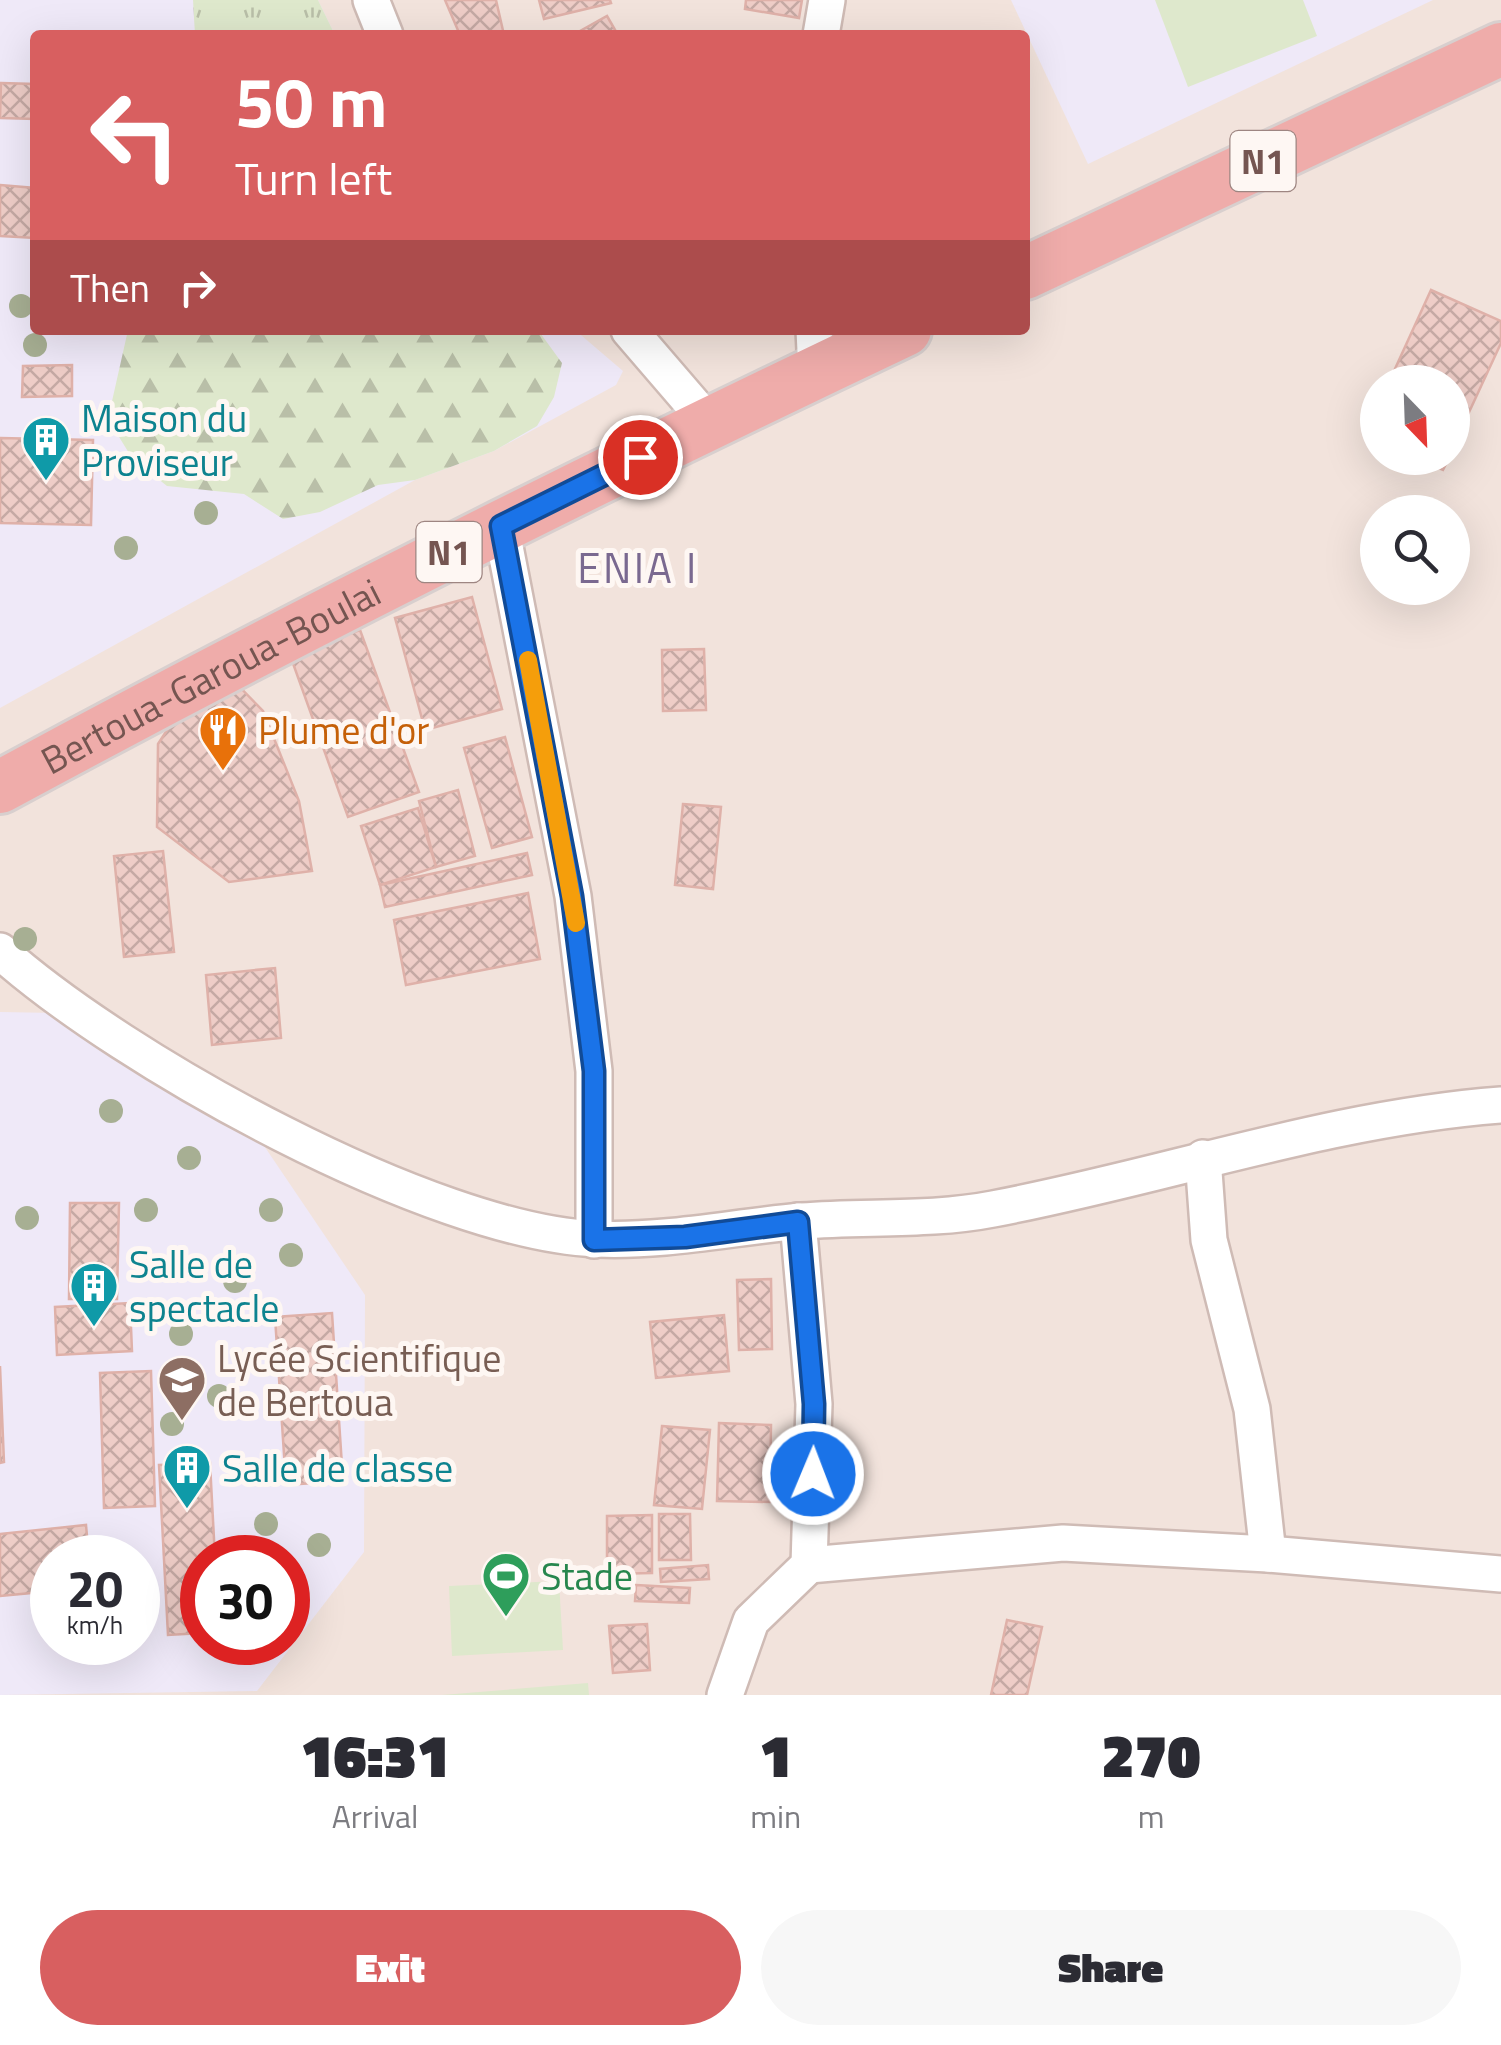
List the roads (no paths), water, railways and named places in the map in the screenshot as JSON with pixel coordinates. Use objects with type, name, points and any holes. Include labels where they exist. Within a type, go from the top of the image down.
[{"type":"highway","name":"N1","points":[[1030,271],[1501,49]]},
{"type":"highway","name":"Bertoua-Garoua-Boulai","points":[[0,787],[209,674],[709,422],[815,351],[884,335]]},
{"type":"street","points":[[371,0],[384,30]]},
{"type":"street","points":[[823,30],[828,0]]},
{"type":"street","points":[[633,335],[709,422]]},
{"type":"street","points":[[501,526],[572,896],[594,1071],[594,1240]]},
{"type":"street","points":[[0,951],[27,976],[171,1072],[377,1180],[512,1226],[594,1240],[685,1237],[798,1222],[990,1210],[1203,1158],[1447,1109],[1501,1105]]},
{"type":"street","points":[[1203,1158],[1209,1240],[1252,1409],[1268,1554]]},
{"type":"street","points":[[798,1222],[814,1404],[808,1565]]},
{"type":"street","points":[[726,1695],[751,1621],[808,1565],[1063,1544],[1268,1554],[1501,1574]]},
{"type":"place","name":"Maison du Proviseur","points":[[46,482]]},
{"type":"place","name":"Plume d'or","points":[[223,772]]},
{"type":"place","name":"Salle de spectacle","points":[[94,1328]]},
{"type":"place","name":"Lycée Scientifique de Bertoua","points":[[182,1422]]},
{"type":"place","name":"Salle de classe","points":[[187,1510]]},
{"type":"place","name":"Stade","points":[[506,1618]]},
{"type":"district","name":"ENIA I","points":[[638,567]]}]
